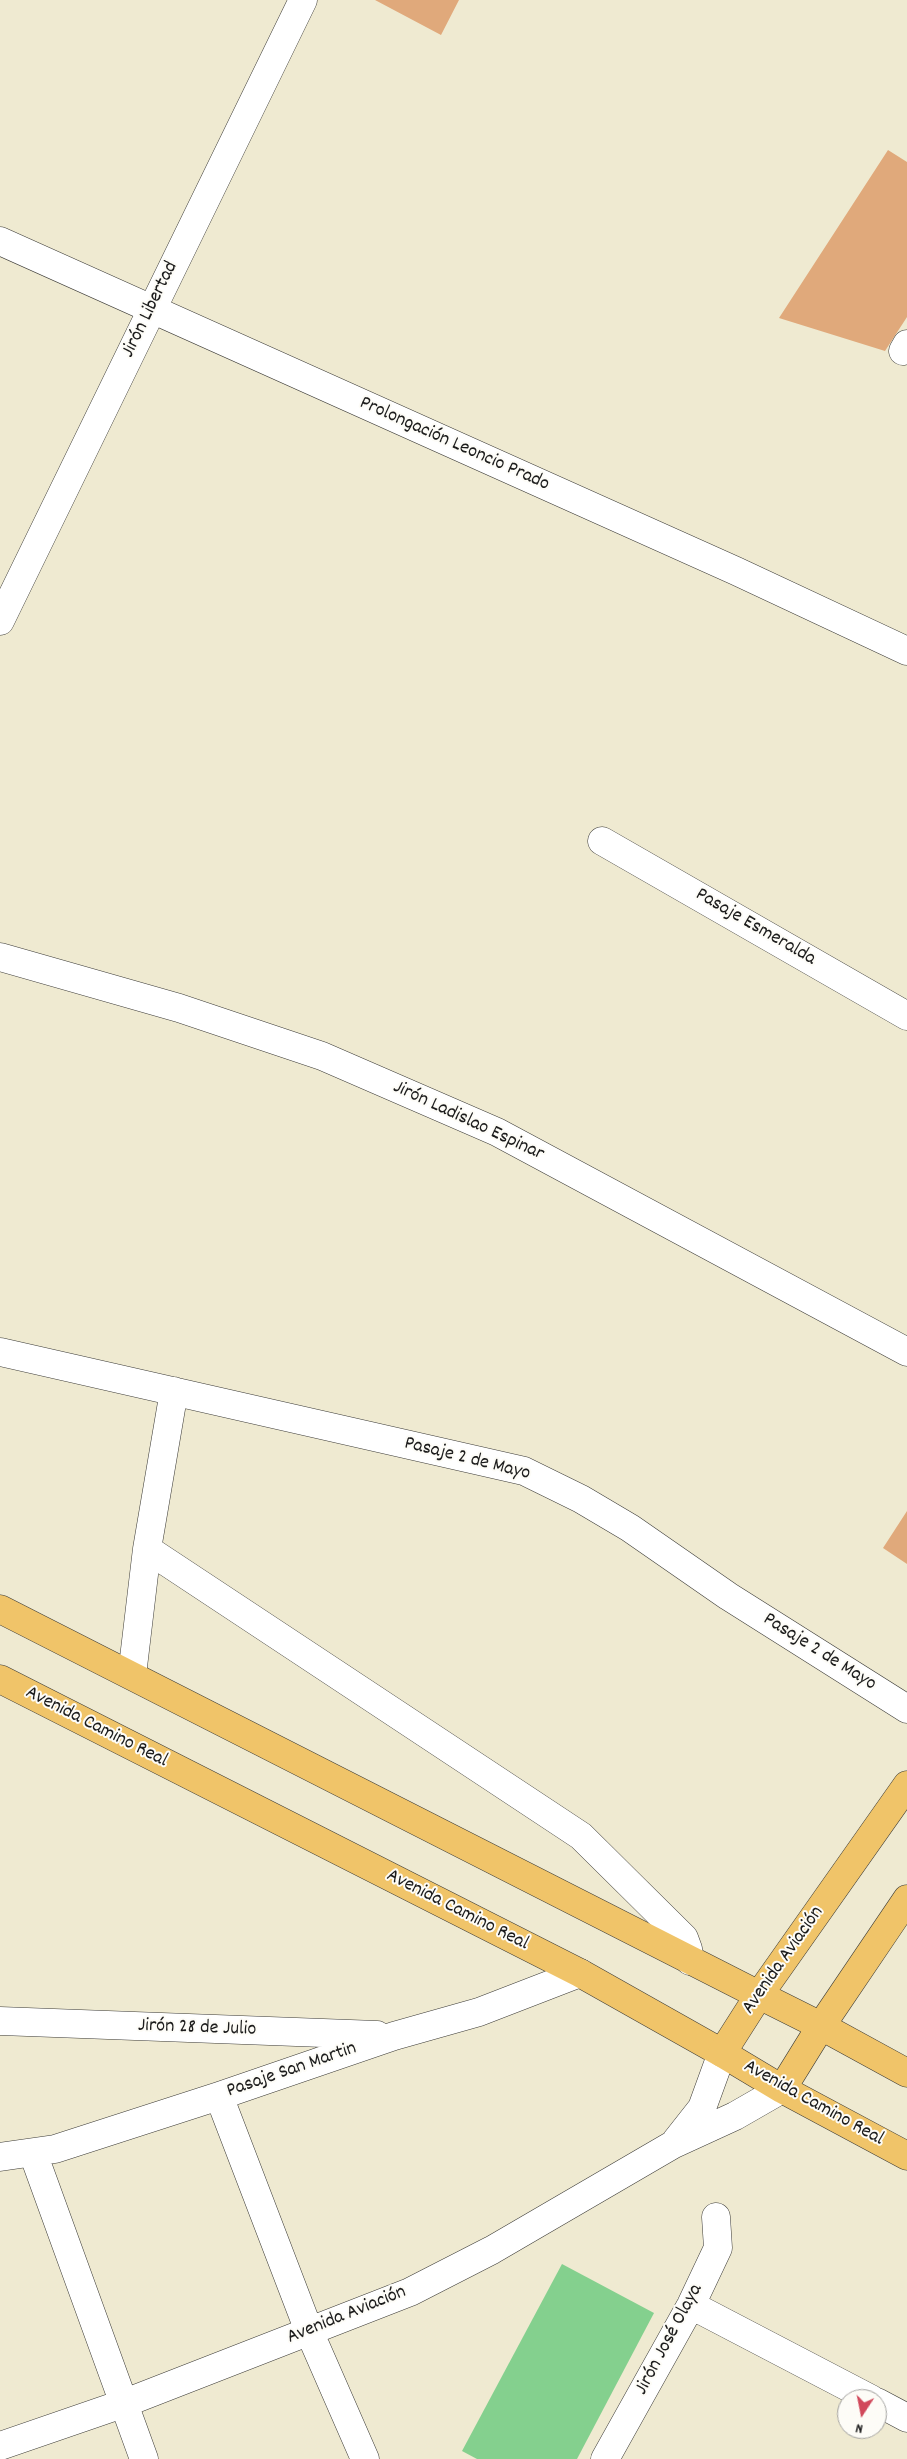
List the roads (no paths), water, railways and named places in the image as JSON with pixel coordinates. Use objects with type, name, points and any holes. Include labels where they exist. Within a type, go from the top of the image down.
[{"type":"main road","points":[[0,1609],[821,2026],[907,2073]]},
{"type":"main road","name":"Avenida Camino Real","points":[[0,1679],[580,1973],[782,2089],[907,2156]]},
{"type":"main road","name":"Avenida Aviación","points":[[722,2053],[759,1995],[907,1785]]},
{"type":"main road","name":"Avenida Aviación","points":[[782,2089],[821,2026],[907,1899]]},
{"type":"street","name":"Jirón Libertad","points":[[0,621],[303,0]]},
{"type":"street","name":"Prolongación Leoncio Prado","points":[[0,241],[727,567],[907,651]]},
{"type":"street","name":"Pasaje Esmeralda","points":[[602,841],[907,1016]]},
{"type":"street","name":"Jirón Ladislao Espinar","points":[[0,957],[179,1008],[322,1056],[480,1124],[907,1352]]},
{"type":"street","name":"Pasaje 2 de Mayo","points":[[0,1352],[524,1471],[581,1499],[630,1528],[728,1596],[907,1709]]},
{"type":"street","points":[[132,1675],[147,1549],[174,1392]]},
{"type":"street","points":[[147,1549],[581,1836],[684,1938],[690,1961]]},
{"type":"street","name":"Pasaje San Martin","points":[[0,2158],[54,2149],[219,2096],[394,2036],[478,2012],[580,1973]]},
{"type":"street","name":"Jirón 28 de Julio","points":[[0,2021],[394,2036]]},
{"type":"street","name":"Avenida Aviación","points":[[674,2144],[702,2108],[722,2053]]},
{"type":"street","name":"Avenida Aviación","points":[[0,2446],[125,2403],[410,2292],[492,2250],[674,2144],[735,2116],[782,2089]]},
{"type":"street","points":[[219,2096],[309,2332],[365,2459]]},
{"type":"street","points":[[33,2153],[144,2459]]},
{"type":"street","name":"Jirón José Olaya","points":[[605,2459],[690,2306],[718,2248],[716,2217]]},
{"type":"street","points":[[690,2306],[852,2389]]},
{"type":"street","points":[[887,2407],[907,2418]]}]
